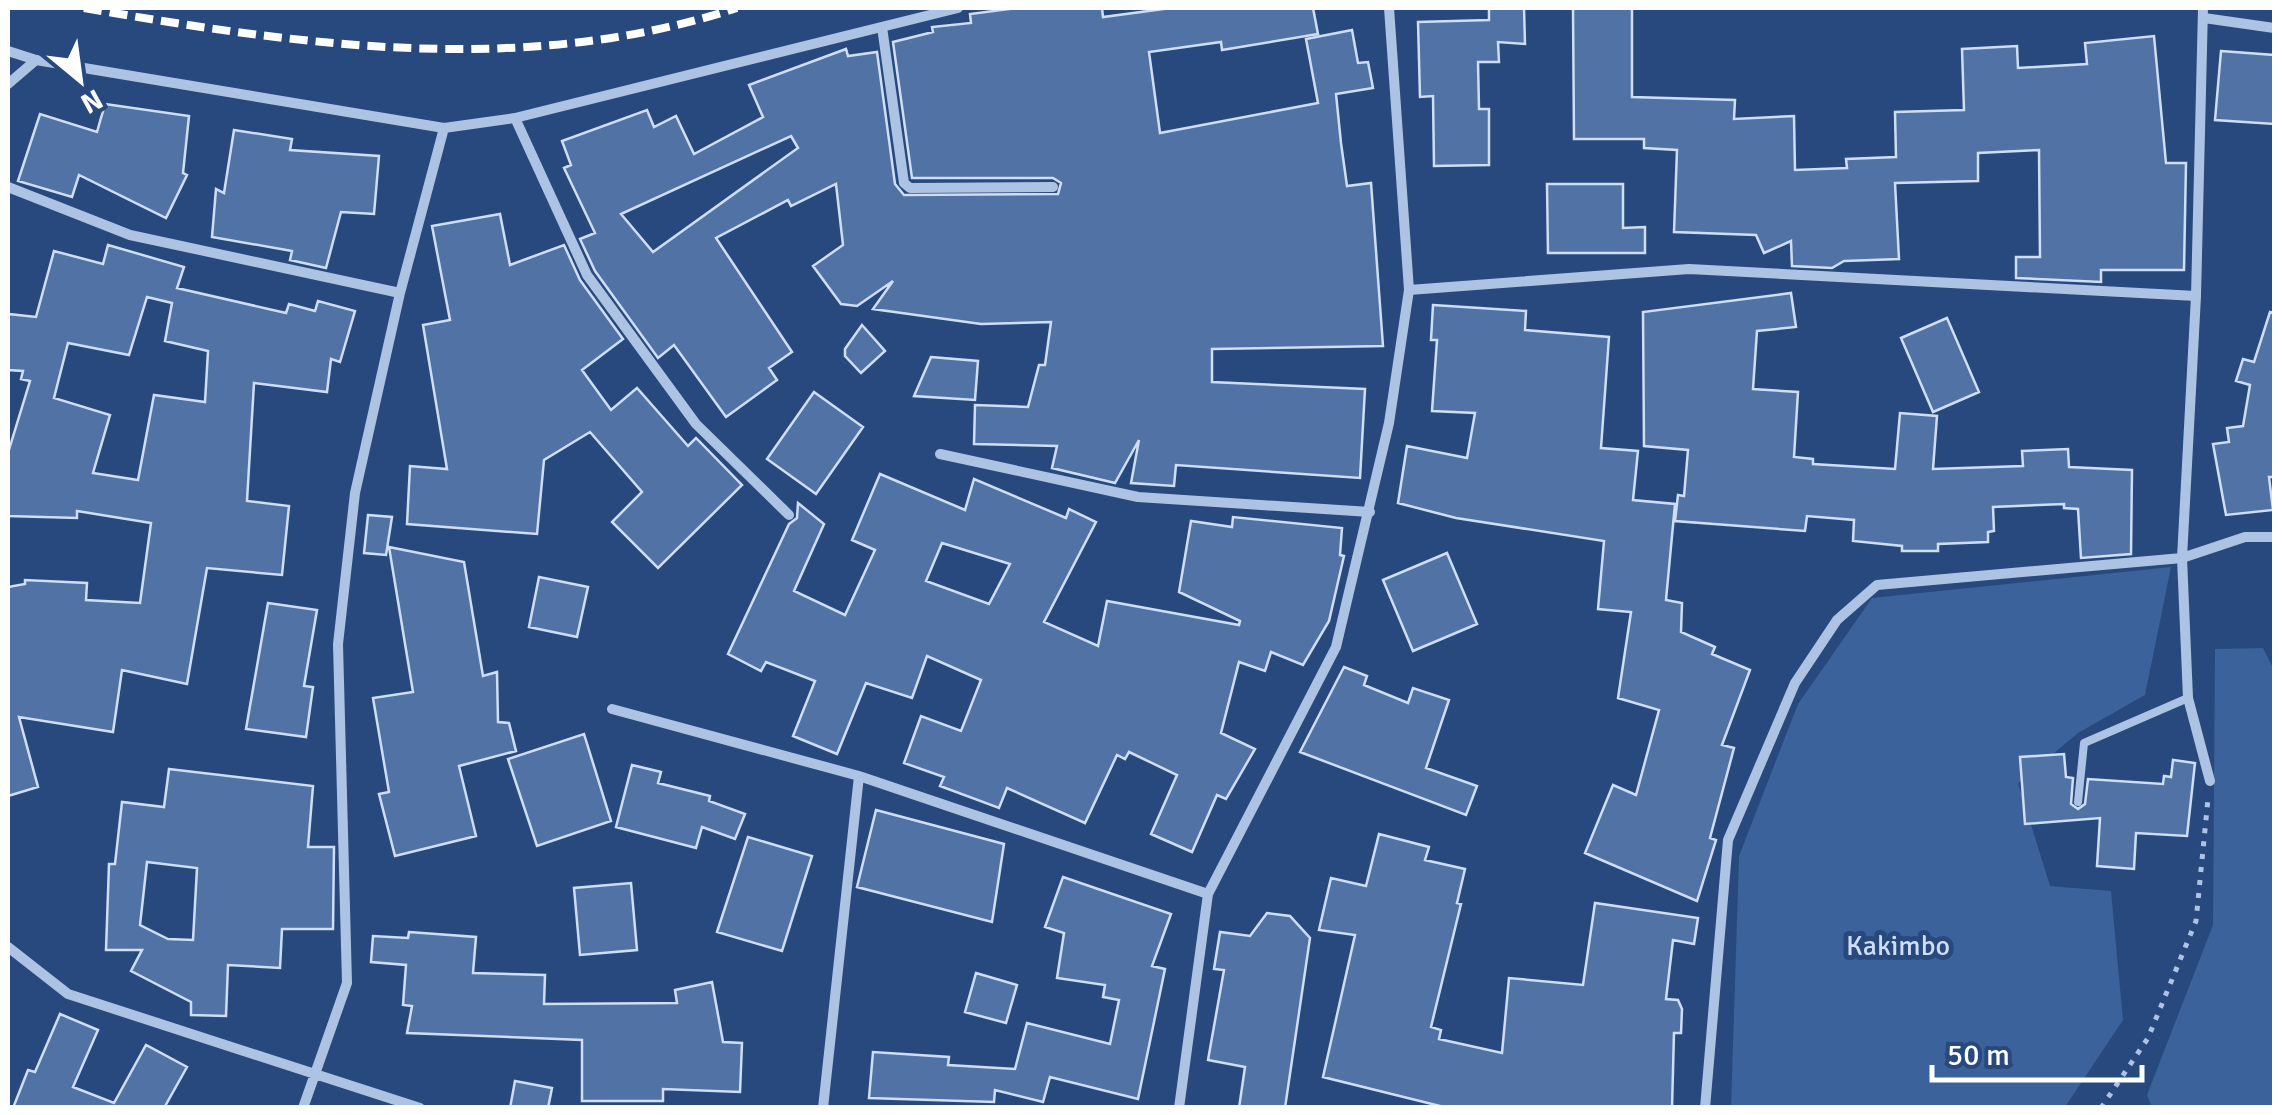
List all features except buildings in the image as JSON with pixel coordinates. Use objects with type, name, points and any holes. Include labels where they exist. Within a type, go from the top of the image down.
[{"type":"street","points":[[8,51],[36,60],[444,128],[515,118],[958,8]]},
{"type":"street","points":[[1179,1108],[1208,894],[1336,648],[1370,512],[1409,290],[1389,8]]},
{"type":"street","points":[[2210,781],[2188,698],[2182,558],[2196,296],[2203,13],[2274,28]]},
{"type":"street","points":[[882,26],[904,183],[910,188],[1052,188]]},
{"type":"street","points":[[8,84],[36,60]]},
{"type":"street","points":[[515,118],[587,275],[696,424],[789,515]]},
{"type":"street","points":[[303,1108],[347,983],[338,644],[355,493],[400,294],[444,128]]},
{"type":"street","points":[[8,187],[130,235],[400,294]]},
{"type":"street","points":[[1409,290],[1690,269],[2196,296]]},
{"type":"street","points":[[940,454],[1138,496],[1370,512]]},
{"type":"street","points":[[1705,1108],[1728,840],[1795,682],[1837,620],[1877,585],[2182,558],[2245,537],[2274,537]]},
{"type":"street","points":[[612,709],[859,776],[1208,894]]},
{"type":"street","points":[[823,1108],[859,776]]},
{"type":"street","points":[[8,947],[68,994],[420,1108]]},
{"type":"lane","points":[[2078,802],[2084,744],[2188,698]]},
{"type":"path","points":[[2101,1108],[2148,1038],[2196,921],[2210,781]]},
{"type":"green space","name":"Kakimbo","points":[[2171,567],[2145,695],[2078,733],[2018,783],[2050,886],[2111,891],[2123,1020],[2065,1107],[1731,1108],[1739,856],[1798,704],[1872,598]]},
{"type":"green space","points":[[2263,648],[2274,670],[2274,1107],[2152,1107],[2147,1095],[2213,925],[2215,649]]},
{"type":"railway","points":[[84,8],[330,43],[494,49],[575,43],[656,30],[737,8]]}]
